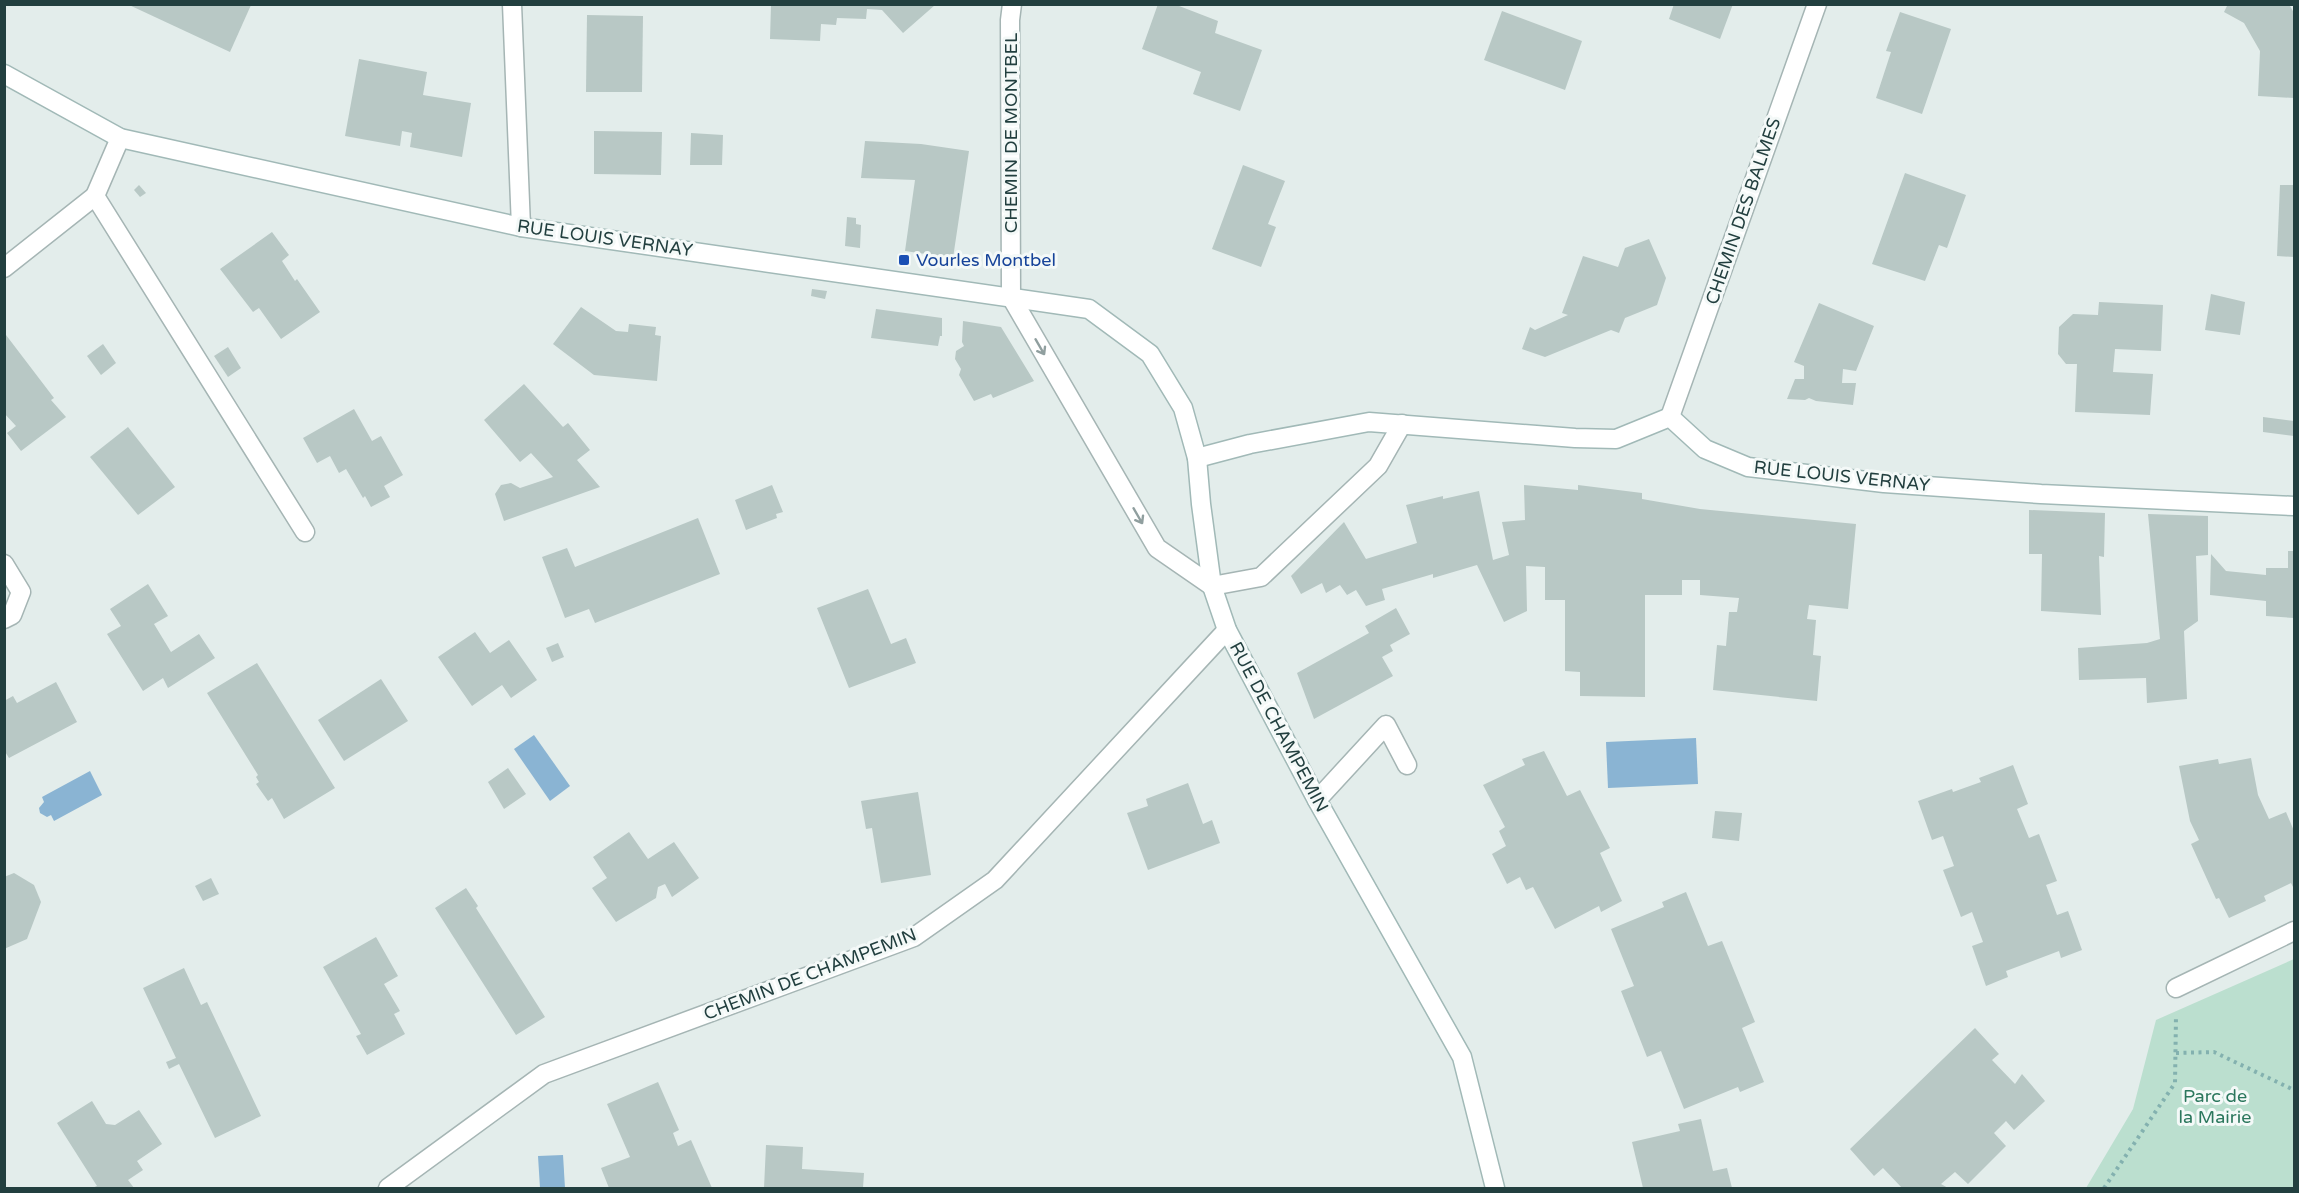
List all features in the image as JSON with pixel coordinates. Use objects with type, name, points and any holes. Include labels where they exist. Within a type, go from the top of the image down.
[{"type":"street","points":[[512,4],[521,227]]},
{"type":"street","name":"CHEMIN DE MONTBEL","points":[[1011,297],[1010,20],[1012,4]]},
{"type":"street","name":"CHEMIN DES BALMES","points":[[1670,417],[1817,4]]},
{"type":"street","name":"RUE LOUIS VERNAY","points":[[4,74],[120,138],[521,227],[1089,309],[1150,354],[1183,408],[1197,458]]},
{"type":"street","points":[[4,268],[95,196],[120,138]]},
{"type":"street","points":[[95,196],[305,532]]},
{"type":"street","points":[[1011,297],[1157,548],[1212,586],[1261,577],[1378,466],[1402,424]]},
{"type":"street","points":[[1197,458],[1250,444],[1369,422],[1575,438],[1616,439],[1670,417]]},
{"type":"street","name":"RUE LOUIS VERNAY","points":[[1670,417],[1705,449],[1748,467],[1884,483],[2041,494],[2295,506]]},
{"type":"street","name":"RUE DE CHAMPEMIN","points":[[1197,458],[1212,586],[1227,630],[1317,800],[1462,1057],[1495,1188]]},
{"type":"street","points":[[4,564],[21,592],[12,615],[4,619]]},
{"type":"street","name":"CHEMIN DE CHAMPEMIN","points":[[388,1188],[544,1074],[914,937],[995,880],[1227,630]]},
{"type":"street","points":[[1317,800],[1386,725],[1407,765]]},
{"type":"street","points":[[2176,988],[2295,931]]},
{"type":"path","points":[[2104,1188],[2175,1083],[2176,988]]},
{"type":"path","points":[[2175,1053],[2214,1052],[2295,1090]]},
{"type":"green space","name":"Parc de la Mairie","points":[[2294,959],[2294,1188],[2086,1188],[2133,1109],[2156,1020]]},
{"type":"water","points":[[534,735],[570,786],[550,801],[514,749]]},
{"type":"water","points":[[1696,738],[1698,784],[1608,788],[1606,742]]},
{"type":"water","points":[[90,771],[102,795],[54,821],[51,815],[47,817],[40,813],[39,808],[44,802],[42,797]]},
{"type":"water","points":[[563,1155],[565,1188],[540,1188],[538,1156]]},
{"type":"building","points":[[127,4],[250,4],[251,5],[230,52]]},
{"type":"building","points":[[1158,4],[1174,4],[1218,21],[1215,33],[1262,50],[1240,111],[1193,94],[1201,72],[1142,49]]},
{"type":"building","points":[[1674,4],[1733,4],[1720,39],[1669,19]]},
{"type":"building","points":[[2228,4],[2289,4],[2294,13],[2294,98],[2258,96],[2260,51],[2244,23],[2224,12]]},
{"type":"building","points":[[771,5],[935,5],[903,33],[882,10],[867,9],[866,19],[837,18],[836,25],[821,24],[820,41],[770,39]]},
{"type":"building","points":[[1502,11],[1582,41],[1565,90],[1484,60]]},
{"type":"building","points":[[1900,12],[1951,29],[1922,114],[1876,98],[1891,52],[1886,51]]},
{"type":"building","points":[[587,15],[643,16],[642,92],[586,92]]},
{"type":"building","points":[[359,59],[427,72],[423,95],[471,103],[462,157],[410,147],[412,133],[402,131],[400,146],[345,136]]},
{"type":"building","points":[[594,131],[662,132],[661,175],[594,174]]},
{"type":"building","points":[[691,133],[723,135],[722,165],[690,165]]},
{"type":"building","points":[[865,141],[921,144],[969,151],[953,258],[905,251],[915,180],[861,178]]},
{"type":"building","points":[[1243,165],[1285,181],[1268,224],[1276,227],[1261,267],[1212,249]]},
{"type":"building","points":[[1905,173],[1966,195],[1947,248],[1939,245],[1925,281],[1872,264]]},
{"type":"building","points":[[139,185],[146,193],[140,197],[134,190]]},
{"type":"building","points":[[2280,185],[2294,185],[2294,257],[2277,256]]},
{"type":"building","points":[[847,217],[856,218],[856,224],[861,225],[860,248],[845,246]]},
{"type":"building","points":[[272,232],[289,255],[282,261],[320,312],[281,339],[259,308],[253,312],[220,269]]},
{"type":"building","points":[[1649,239],[1666,278],[1657,305],[1625,318],[1619,333],[1611,330],[1545,357],[1522,349],[1530,327],[1535,330],[1568,315],[1562,313],[1583,256],[1618,267],[1625,248]]},
{"type":"building","points":[[812,289],[827,291],[825,299],[811,296]]},
{"type":"building","points":[[2211,294],[2245,302],[2240,335],[2205,330]]},
{"type":"building","points":[[2099,302],[2163,305],[2161,351],[2115,349],[2113,372],[2153,374],[2150,415],[2075,412],[2077,364],[2066,364],[2058,354],[2059,327],[2073,314],[2098,315]]},
{"type":"building","points":[[1819,303],[1874,326],[1856,371],[1843,369],[1842,383],[1856,383],[1853,405],[1816,401],[1809,398],[1805,400],[1787,399],[1795,379],[1804,379],[1804,366],[1794,362]]},
{"type":"building","points":[[581,307],[616,331],[628,332],[629,324],[656,327],[655,335],[661,336],[657,381],[594,375],[553,344]]},
{"type":"building","points":[[876,309],[942,318],[942,336],[940,336],[938,346],[871,338]]},
{"type":"building","points":[[963,321],[1001,327],[1034,381],[993,398],[991,394],[974,401],[959,375],[961,369],[955,359],[956,351],[964,346],[962,342]]},
{"type":"building","points":[[6,335],[54,398],[51,400],[66,417],[21,451],[7,433],[16,426],[4,413]]},
{"type":"building","points":[[103,344],[116,363],[101,375],[87,356]]},
{"type":"building","points":[[228,347],[241,368],[228,377],[214,356]]},
{"type":"building","points":[[524,384],[563,427],[568,423],[590,450],[577,460],[600,487],[504,521],[495,494],[501,485],[511,483],[520,488],[553,477],[531,453],[520,462],[484,420]]},
{"type":"building","points":[[354,409],[372,441],[381,436],[403,475],[384,486],[390,497],[371,507],[346,469],[339,473],[330,456],[317,463],[303,438]]},
{"type":"building","points":[[2263,417],[2294,421],[2294,436],[2263,432]]},
{"type":"building","points":[[128,427],[175,487],[138,515],[90,457]]},
{"type":"building","points":[[772,485],[783,512],[776,514],[777,518],[746,530],[735,500]]},
{"type":"building","points":[[1524,485],[1578,490],[1578,485],[1642,493],[1642,499],[1700,509],[1856,524],[1848,609],[1809,605],[1807,619],[1816,620],[1813,655],[1821,656],[1817,701],[1713,690],[1717,645],[1726,646],[1729,612],[1737,612],[1739,598],[1700,595],[1700,580],[1682,580],[1682,595],[1645,595],[1645,697],[1580,696],[1580,672],[1565,671],[1565,600],[1545,600],[1545,567],[1526,566],[1527,611],[1504,622],[1477,565],[1433,578],[1433,574],[1382,589],[1385,600],[1366,606],[1356,590],[1347,595],[1340,585],[1326,593],[1322,583],[1301,594],[1291,576],[1344,522],[1366,559],[1417,543],[1406,505],[1443,496],[1443,499],[1479,491],[1493,560],[1509,555],[1502,522],[1525,520]]},
{"type":"building","points":[[2029,510],[2105,513],[2104,557],[2099,556],[2101,615],[2041,611],[2042,554],[2029,554]]},
{"type":"building","points":[[2148,514],[2208,516],[2208,555],[2196,556],[2198,621],[2184,631],[2187,699],[2147,703],[2146,678],[2079,680],[2078,648],[2147,643],[2160,639]]},
{"type":"building","points":[[698,518],[720,574],[595,623],[589,609],[565,618],[542,557],[567,548],[575,567]]},
{"type":"building","points":[[2288,551],[2294,551],[2294,618],[2266,616],[2266,601],[2210,595],[2211,554],[2226,571],[2266,575],[2266,568],[2288,568]]},
{"type":"building","points":[[148,584],[168,616],[154,624],[171,652],[199,634],[215,658],[168,688],[163,678],[143,691],[107,634],[121,626],[110,609]]},
{"type":"building","points":[[868,589],[891,644],[906,638],[916,663],[849,688],[817,608]]},
{"type":"building","points":[[1396,608],[1410,634],[1390,645],[1393,651],[1382,657],[1393,676],[1314,719],[1297,673],[1369,633],[1365,626]]},
{"type":"building","points":[[475,632],[490,653],[509,640],[537,680],[511,698],[502,685],[472,706],[438,657]]},
{"type":"building","points":[[558,643],[564,657],[552,662],[546,648]]},
{"type":"building","points":[[257,663],[335,788],[284,819],[272,798],[268,801],[256,784],[259,782],[256,777],[258,775],[207,693]]},
{"type":"building","points":[[381,679],[408,721],[344,761],[318,720]]},
{"type":"building","points":[[56,682],[77,722],[9,758],[4,750],[4,701],[13,696],[17,703]]},
{"type":"building","points":[[1544,751],[1567,796],[1580,790],[1610,848],[1600,853],[1622,901],[1601,912],[1599,906],[1555,929],[1533,887],[1526,890],[1520,877],[1507,884],[1492,854],[1506,846],[1499,831],[1505,827],[1483,785],[1525,765],[1522,759]]},
{"type":"building","points":[[2251,758],[2258,795],[2269,819],[2286,812],[2294,831],[2294,889],[2291,883],[2264,896],[2266,901],[2229,918],[2219,898],[2216,899],[2191,844],[2199,840],[2190,821],[2179,766],[2218,759],[2219,764]]},
{"type":"building","points":[[2013,765],[2028,804],[2017,809],[2029,838],[2039,834],[2057,881],[2046,885],[2057,915],[2068,911],[2082,950],[2061,958],[2059,951],[2006,971],[2008,977],[1986,986],[1972,946],[1983,942],[1972,912],[1961,917],[1943,870],[1954,866],[1943,836],[1932,840],[1918,801],[1981,782],[1979,778]]},
{"type":"building","points":[[508,768],[526,794],[504,809],[488,782]]},
{"type":"building","points":[[1188,783],[1203,824],[1212,820],[1220,843],[1148,870],[1127,813],[1148,806],[1146,799]]},
{"type":"building","points":[[918,792],[931,875],[881,883],[872,828],[866,829],[861,801]]},
{"type":"building","points":[[1715,811],[1742,813],[1739,841],[1712,838]]},
{"type":"building","points":[[629,832],[648,859],[674,842],[699,878],[672,897],[665,884],[658,887],[656,898],[616,922],[592,888],[607,878],[593,857]]},
{"type":"building","points":[[14,873],[34,885],[41,902],[27,939],[4,949],[4,877]]},
{"type":"building","points":[[211,878],[219,894],[203,901],[195,886]]},
{"type":"building","points":[[466,888],[478,906],[476,908],[545,1017],[516,1035],[435,908]]},
{"type":"building","points":[[1686,892],[1708,946],[1722,941],[1755,1022],[1742,1028],[1764,1082],[1740,1092],[1738,1087],[1684,1109],[1661,1051],[1647,1057],[1621,991],[1634,986],[1611,929],[1664,907],[1662,902]]},
{"type":"building","points":[[376,937],[398,976],[384,984],[400,1011],[394,1014],[405,1034],[367,1055],[356,1036],[361,1034],[323,967]]},
{"type":"building","points":[[184,968],[201,1005],[207,1002],[261,1116],[215,1138],[179,1064],[169,1069],[166,1062],[176,1058],[143,988]]},
{"type":"building","points":[[1975,1028],[1999,1054],[1992,1060],[2015,1084],[2022,1074],[2045,1101],[2014,1130],[2006,1121],[1994,1133],[2006,1146],[1968,1184],[1955,1172],[1941,1184],[1948,1188],[1902,1188],[1883,1168],[1874,1176],[1850,1149]]},
{"type":"building","points":[[658,1082],[679,1130],[673,1133],[678,1146],[691,1140],[712,1188],[609,1188],[601,1168],[630,1157],[607,1104]]},
{"type":"building","points":[[92,1101],[106,1124],[115,1125],[139,1110],[162,1144],[137,1161],[143,1170],[128,1180],[134,1188],[92,1188],[97,1186],[57,1123]]},
{"type":"building","points":[[1701,1119],[1713,1171],[1727,1168],[1732,1188],[1643,1188],[1632,1142],[1680,1131],[1678,1124]]},
{"type":"building","points":[[766,1145],[803,1147],[802,1169],[864,1173],[863,1188],[764,1188]]},
{"type":"place","name":"Vourles Montbel","points":[[904,260]]}]
